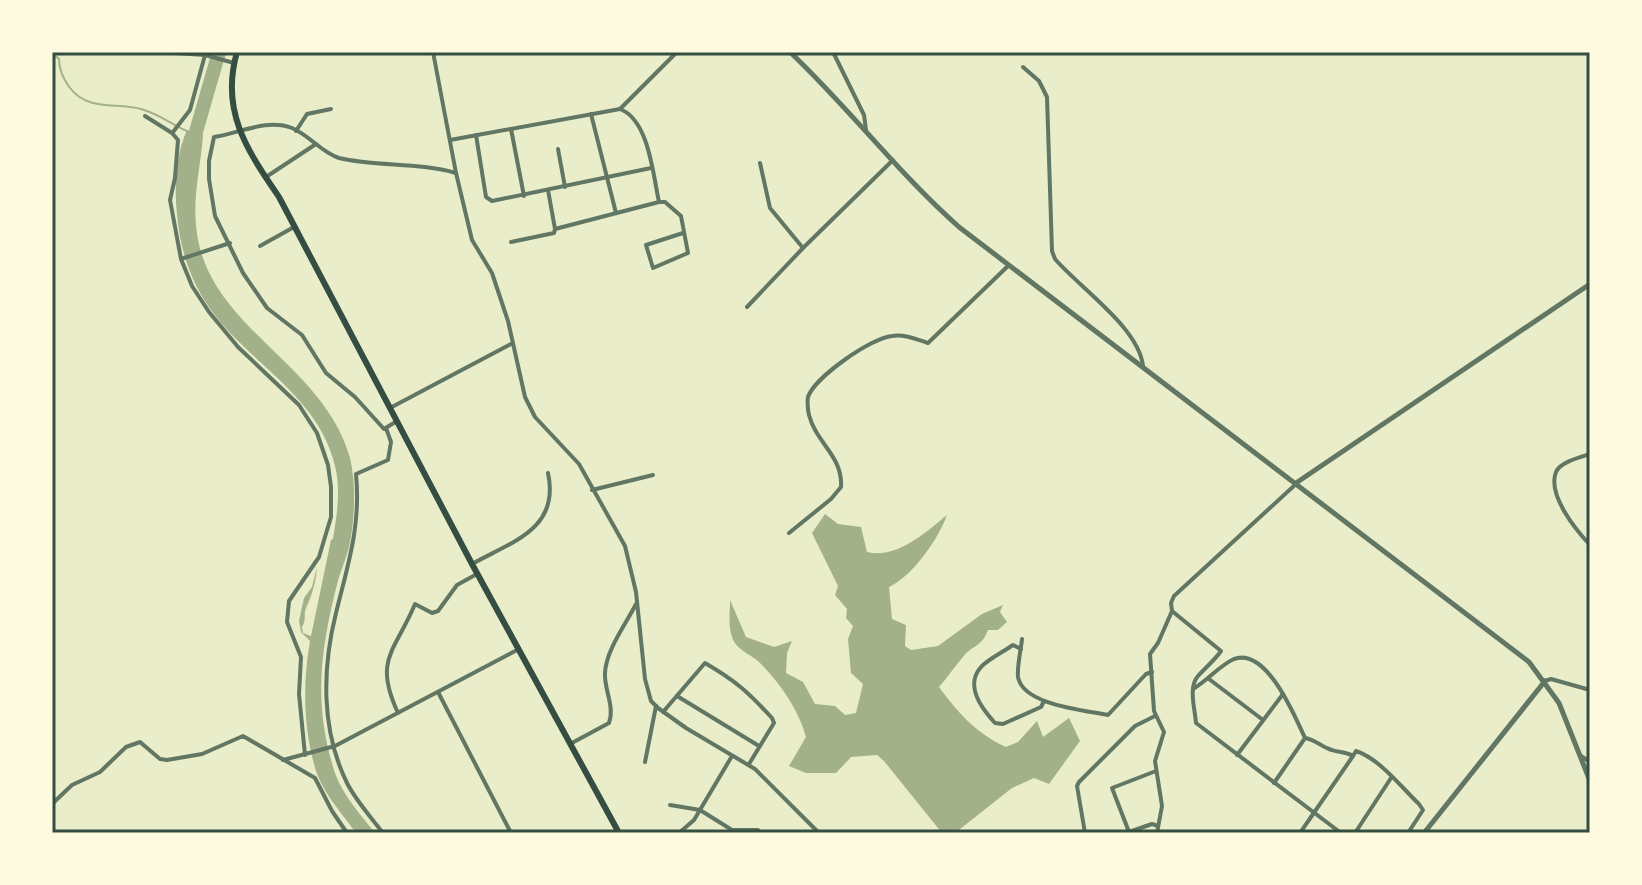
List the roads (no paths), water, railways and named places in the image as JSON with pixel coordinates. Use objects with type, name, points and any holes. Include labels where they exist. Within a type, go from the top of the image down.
[{"type":"main road","points":[[237,52],[230,62],[238,131],[294,227],[477,574],[619,833]]},
{"type":"street","points":[[160,52],[205,55],[230,62]]},
{"type":"street","points":[[433,52],[472,240],[492,273],[508,321],[525,397],[535,417],[571,453],[625,546],[637,602],[648,692],[663,712],[764,777],[819,833]]},
{"type":"street","points":[[620,109],[677,52]]},
{"type":"street","points":[[790,52],[933,204],[1008,266],[1529,662],[1559,703],[1590,781]]},
{"type":"street","points":[[833,52],[864,115],[866,130]]},
{"type":"street","points":[[172,133],[190,110],[205,55]]},
{"type":"street","points":[[1023,67],[1039,81],[1047,97],[1052,251],[1055,259],[1114,318],[1141,351],[1144,369]]},
{"type":"street","points":[[296,131],[307,114],[331,109]]},
{"type":"street","points":[[450,140],[625,110],[643,131],[659,202]]},
{"type":"street","points":[[591,114],[616,213]]},
{"type":"street","points":[[145,116],[172,133],[178,143],[170,200],[181,259],[192,286],[238,347],[282,387],[307,416],[317,433],[328,465],[331,517],[322,551],[289,601],[287,622],[301,657],[299,694],[307,755]]},
{"type":"street","points":[[383,833],[347,783],[329,722],[325,674],[336,613],[356,536],[356,474],[388,460],[391,442],[386,428],[326,373],[302,335],[267,308],[238,265],[215,216],[209,161],[214,137],[273,126],[296,131],[339,158],[422,166],[456,173]]},
{"type":"street","points":[[511,129],[524,196]]},
{"type":"street","points":[[476,135],[486,197],[492,201],[651,168]]},
{"type":"street","points":[[266,177],[316,144]]},
{"type":"street","points":[[558,149],[565,187]]},
{"type":"street","points":[[747,307],[893,160]]},
{"type":"street","points":[[760,163],[770,208],[803,248]]},
{"type":"street","points":[[548,190],[555,229]]},
{"type":"street","points":[[511,242],[665,202],[681,216],[688,253],[653,268],[646,245],[683,233]]},
{"type":"street","points":[[260,246],[294,227]]},
{"type":"street","points":[[181,259],[230,243]]},
{"type":"street","points":[[789,533],[841,487],[837,461],[809,414],[808,398],[815,387],[856,350],[876,340],[892,336],[928,343],[1008,266]]},
{"type":"street","points":[[1157,833],[1162,806],[1155,761],[1164,732],[1156,716],[1150,654],[1172,611],[1174,596],[1296,484],[1590,284]]},
{"type":"street","points":[[390,408],[511,344]]},
{"type":"street","points":[[386,428],[397,421]]},
{"type":"street","points":[[1590,454],[1561,467],[1556,474],[1558,499],[1590,545]]},
{"type":"street","points":[[472,564],[539,524],[552,501],[548,473]]},
{"type":"street","points":[[592,490],[653,475]]},
{"type":"street","points":[[398,713],[385,675],[391,649],[415,604],[432,613],[438,611],[457,585],[477,574]]},
{"type":"street","points":[[570,744],[609,723],[611,717],[605,672],[610,655],[637,602]]},
{"type":"street","points":[[1172,611],[1221,651],[1213,663],[1196,677],[1193,689],[1196,723],[1341,833]]},
{"type":"street","points":[[1022,639],[1018,676],[1023,689],[1044,701],[1108,715],[1146,674],[1152,672]]},
{"type":"street","points":[[1021,649],[1013,645],[980,668],[974,682],[979,706],[995,723],[1003,724],[1041,707],[1044,701]]},
{"type":"street","points":[[283,760],[335,746],[520,649]]},
{"type":"street","points":[[1193,689],[1233,659],[1250,660],[1259,664],[1283,694],[1305,738]]},
{"type":"street","points":[[663,712],[705,663],[725,675],[745,688],[774,723],[748,765]]},
{"type":"street","points":[[1209,679],[1263,720]]},
{"type":"street","points":[[1424,833],[1545,681],[1551,679],[1590,690]]},
{"type":"street","points":[[438,692],[511,833]]},
{"type":"street","points":[[1237,755],[1283,694]]},
{"type":"street","points":[[677,696],[759,746]]},
{"type":"street","points":[[645,762],[656,706]]},
{"type":"street","points":[[1085,833],[1077,786],[1079,782],[1135,726],[1156,716]]},
{"type":"street","points":[[52,804],[72,785],[100,772],[126,747],[140,742],[160,759],[167,760],[202,754],[243,736],[315,778],[347,833]]},
{"type":"street","points":[[1305,738],[1353,756]]},
{"type":"street","points":[[1274,783],[1305,738]]},
{"type":"street","points":[[1300,833],[1356,751],[1392,778],[1423,810],[1408,833]]},
{"type":"street","points":[[1579,754],[1590,762]]},
{"type":"street","points":[[679,833],[694,820],[732,756]]},
{"type":"street","points":[[1156,771],[1112,788],[1129,832],[1152,824],[1158,826]]},
{"type":"street","points":[[1355,833],[1392,778]]},
{"type":"street","points":[[670,805],[700,810],[732,830],[758,830],[759,833]]},
{"type":"waterway","points":[[191,149],[219,52]]},
{"type":"waterway","points":[[52,53],[59,59],[62,74],[77,96],[103,105],[141,109],[187,131]]}]
